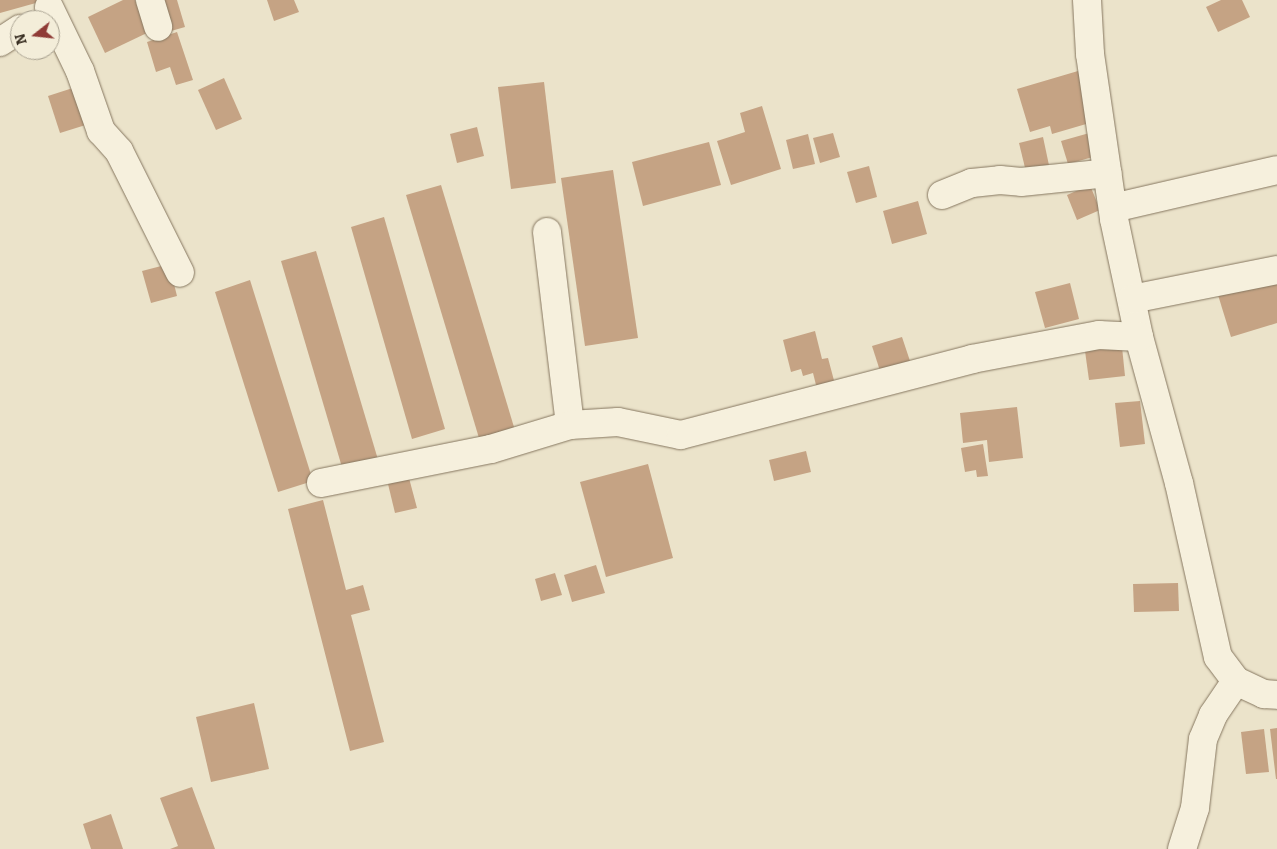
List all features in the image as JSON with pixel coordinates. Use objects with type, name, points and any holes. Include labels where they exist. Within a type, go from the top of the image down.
[{"type":"street","points":[[150,0],[158,27]]},
{"type":"street","points":[[1087,0],[1090,54],[1113,208],[1139,337],[1179,483],[1218,657],[1236,681],[1264,694],[1277,695]]},
{"type":"street","points":[[46,9],[80,71],[101,131],[119,151],[180,273]]},
{"type":"street","points":[[1113,208],[1277,170]]},
{"type":"street","points":[[942,195],[972,183],[1000,180],[1021,182],[1108,172]]},
{"type":"street","points":[[547,232],[570,425]]},
{"type":"street","points":[[1132,299],[1277,270]]},
{"type":"street","points":[[321,482],[491,449],[570,425],[618,422],[681,435],[972,359],[1099,335],[1139,337]]},
{"type":"street","points":[[1182,849],[1195,808],[1203,739],[1212,715],[1236,681]]},
{"type":"building","points":[[0,0],[43,0],[43,1],[0,13]]},
{"type":"building","points":[[123,0],[135,0],[149,32],[105,53],[88,17]]},
{"type":"building","points":[[157,0],[177,0],[185,27],[171,31]]},
{"type":"building","points":[[267,0],[294,0],[299,12],[274,21]]},
{"type":"building","points":[[1221,0],[1242,0],[1250,17],[1218,32],[1206,7]]},
{"type":"building","points":[[177,32],[193,80],[176,85],[170,67],[156,72],[147,42]]},
{"type":"building","points":[[1078,71],[1093,122],[1052,134],[1050,126],[1030,132],[1017,89]]},
{"type":"building","points":[[224,78],[242,119],[216,130],[198,90]]},
{"type":"building","points":[[544,82],[556,183],[511,189],[498,87]]},
{"type":"building","points":[[79,86],[92,123],[60,133],[48,96]]},
{"type":"building","points":[[762,106],[781,169],[731,185],[717,141],[745,132],[740,113]]},
{"type":"building","points":[[477,127],[484,156],[457,163],[450,134]]},
{"type":"building","points":[[1093,132],[1100,155],[1068,164],[1061,141]]},
{"type":"building","points":[[833,133],[840,157],[820,163],[813,138]]},
{"type":"building","points":[[808,134],[815,164],[793,169],[786,140]]},
{"type":"building","points":[[1043,137],[1050,170],[1027,176],[1019,143]]},
{"type":"building","points":[[709,142],[721,185],[643,206],[632,162]]},
{"type":"building","points":[[869,166],[877,197],[856,203],[847,172]]},
{"type":"building","points":[[613,170],[638,338],[585,346],[561,178]]},
{"type":"building","points":[[441,185],[517,437],[482,448],[406,195]]},
{"type":"building","points":[[1090,185],[1100,210],[1077,220],[1067,195]]},
{"type":"building","points":[[918,201],[927,234],[892,244],[883,211]]},
{"type":"building","points":[[384,217],[445,429],[412,439],[351,227]]},
{"type":"building","points":[[316,251],[379,463],[344,474],[281,261]]},
{"type":"building","points":[[169,264],[177,296],[151,303],[142,271]]},
{"type":"building","points":[[250,280],[313,481],[278,492],[215,292]]},
{"type":"building","points":[[1277,282],[1277,323],[1231,337],[1218,295]]},
{"type":"building","points":[[1070,283],[1079,319],[1045,328],[1035,292]]},
{"type":"building","points":[[815,331],[822,359],[828,358],[836,388],[818,393],[813,373],[803,376],[801,369],[791,372],[783,340]]},
{"type":"building","points":[[902,337],[912,367],[882,377],[872,346]]},
{"type":"building","points":[[1122,347],[1125,376],[1089,380],[1085,351]]},
{"type":"building","points":[[1140,401],[1145,444],[1120,447],[1115,403]]},
{"type":"building","points":[[1017,407],[1023,458],[989,462],[987,440],[963,443],[960,413]]},
{"type":"building","points":[[983,444],[988,476],[977,477],[976,470],[965,472],[961,448]]},
{"type":"building","points":[[806,451],[811,472],[774,481],[769,460]]},
{"type":"building","points":[[648,464],[673,558],[606,577],[580,482]]},
{"type":"building","points":[[409,478],[417,508],[395,513],[388,484]]},
{"type":"building","points":[[323,500],[346,590],[363,585],[370,610],[351,615],[384,742],[350,751],[288,509]]},
{"type":"building","points":[[596,565],[605,593],[572,602],[564,575]]},
{"type":"building","points":[[555,573],[562,595],[541,601],[535,579]]},
{"type":"building","points":[[1178,583],[1179,611],[1134,612],[1133,584]]},
{"type":"building","points":[[254,703],[269,769],[211,782],[196,717]]},
{"type":"building","points":[[1277,728],[1277,779],[1276,779],[1270,729]]},
{"type":"building","points":[[1264,729],[1269,772],[1246,774],[1241,732]]},
{"type":"building","points":[[192,787],[215,849],[170,849],[178,846],[160,798]]},
{"type":"building","points":[[111,814],[123,849],[91,849],[83,824]]}]
